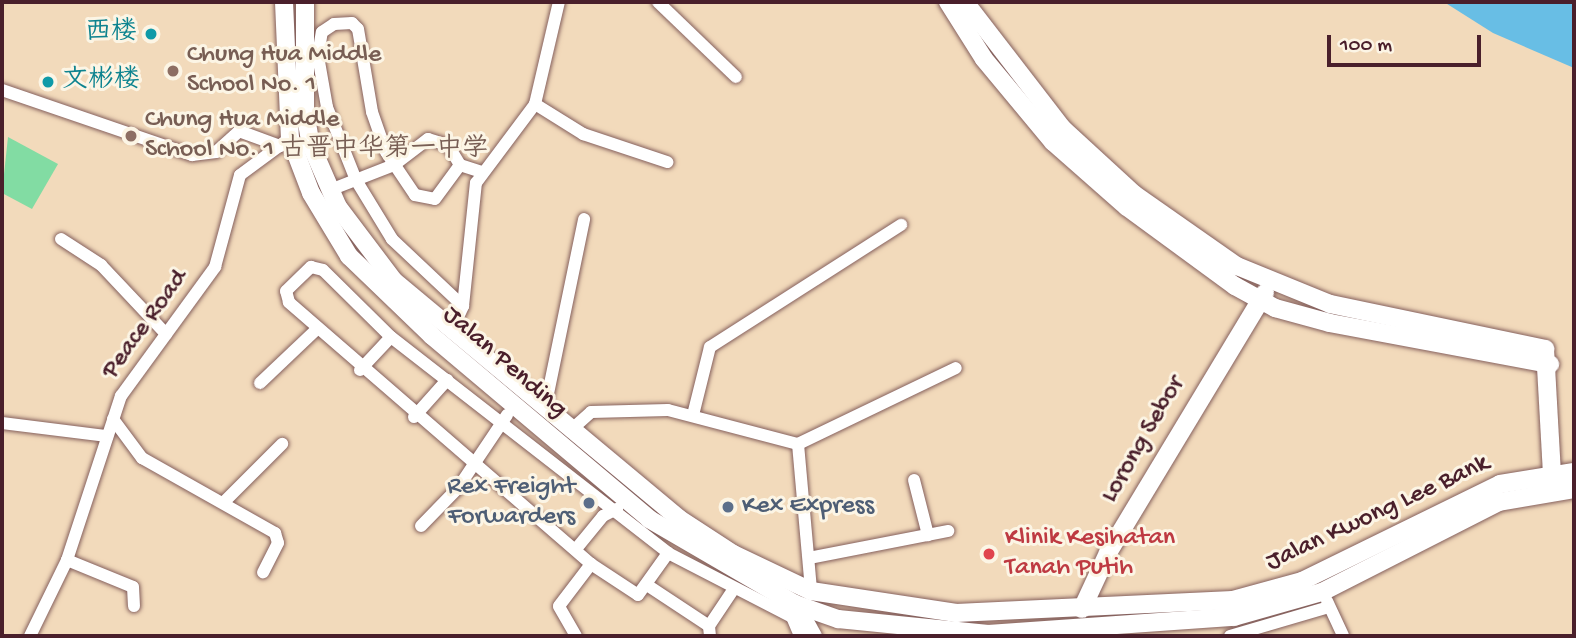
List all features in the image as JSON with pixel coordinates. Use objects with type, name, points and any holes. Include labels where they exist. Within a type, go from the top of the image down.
[{"type":"main road","name":"Jalan Pending","points":[[284,2],[285,142],[311,193],[349,256],[509,414],[676,551],[740,588],[870,629]]},
{"type":"main road","name":"Jalan Pending","points":[[305,2],[311,46],[305,112],[330,190],[394,281],[451,332],[678,518],[733,554],[811,591],[844,600],[869,603]]},
{"type":"main road","points":[[948,2],[984,59],[1053,142],[1127,207],[1235,286],[1264,303],[1299,316],[1550,365]]},
{"type":"main road","points":[[965,2],[1062,128],[1134,194],[1246,270],[1306,295],[1536,343],[1550,365],[1552,475]]},
{"type":"main road","points":[[1236,336],[1264,303],[1264,289],[1246,270]]},
{"type":"main road","points":[[1235,286],[1244,304],[1236,336]]},
{"type":"main road","points":[[1236,336],[1270,317],[1299,316]]},
{"type":"main road","name":"Lorong Sebor","points":[[1082,609],[1108,553],[1236,336]]},
{"type":"main road","name":"Jalan Kwong Lee Bank","points":[[869,603],[956,613],[1233,600],[1278,591],[1488,489],[1574,472]]},
{"type":"main road","name":"Jalan Kwong Lee Bank","points":[[870,629],[1035,634],[1234,617],[1326,599],[1499,502],[1574,489]]},
{"type":"main road","points":[[832,636],[844,600]]},
{"type":"main road","points":[[869,603],[870,629]]},
{"type":"main road","points":[[795,604],[813,636]]},
{"type":"main road","points":[[895,636],[923,631]]},
{"type":"street","points":[[451,332],[463,306],[470,214],[481,172],[535,104],[559,2]]},
{"type":"street","points":[[658,2],[736,77]]},
{"type":"street","points":[[460,165],[428,203],[394,165],[365,88],[358,29],[352,23],[334,24],[322,32],[311,46],[327,107],[356,180],[392,239],[463,306]]},
{"type":"street","points":[[2,90],[192,155],[216,152],[239,131],[285,142]]},
{"type":"street","points":[[535,104],[583,134],[667,162]]},
{"type":"street","points":[[330,190],[394,165],[435,139],[456,152],[460,165]]},
{"type":"street","name":"Peace Road","points":[[30,636],[67,560],[121,396],[215,267],[240,175],[285,142]]},
{"type":"street","points":[[460,165],[481,172]]},
{"type":"street","points":[[545,408],[584,219]]},
{"type":"street","points":[[692,415],[710,346],[901,225]]},
{"type":"street","points":[[61,239],[101,265],[166,334]]},
{"type":"street","points":[[421,526],[458,488],[469,463],[509,414],[447,380],[391,337],[317,267],[285,297],[360,370],[414,417],[469,463],[576,550],[628,594],[638,595],[676,551]]},
{"type":"street","points":[[260,383],[317,329]]},
{"type":"street","points":[[360,370],[391,337]]},
{"type":"street","points":[[571,430],[591,412],[692,415],[798,444],[956,368]]},
{"type":"street","points":[[414,417],[447,380]]},
{"type":"street","points":[[113,419],[142,458],[225,501],[275,533],[278,543],[263,572]]},
{"type":"street","points":[[2,423],[107,436]]},
{"type":"street","points":[[225,501],[282,444]]},
{"type":"street","points":[[798,444],[811,591]]},
{"type":"street","points":[[914,480],[928,535]]},
{"type":"street","points":[[576,550],[603,516],[620,506]]},
{"type":"street","points":[[809,558],[948,531]]},
{"type":"street","points":[[67,560],[133,587],[134,606]]},
{"type":"street","points":[[576,636],[559,606],[591,564]]},
{"type":"street","points":[[647,585],[710,631],[740,588],[792,617],[800,636]]},
{"type":"street","points":[[1230,636],[1326,599],[1343,636]]},
{"type":"green space","points":[[8,137],[58,164],[32,209],[2,193]]},
{"type":"water","points":[[1444,2],[1574,2],[1574,68],[1493,33]]},
{"type":"place","name":"西楼","points":[[151,34]]},
{"type":"place","name":"Chung Hua Middle School No. 1","points":[[173,71]]},
{"type":"place","name":"文彬楼","points":[[48,82]]},
{"type":"place","name":"Chung Hua Middle School No. 1 古晋中华第一中学","points":[[131,136]]},
{"type":"place","name":"Rex Freight Forwarders","points":[[589,503]]},
{"type":"place","name":"Kex Express","points":[[728,507]]},
{"type":"place","name":"Klinik Kesihatan Tanah Putih","points":[[989,554]]}]
